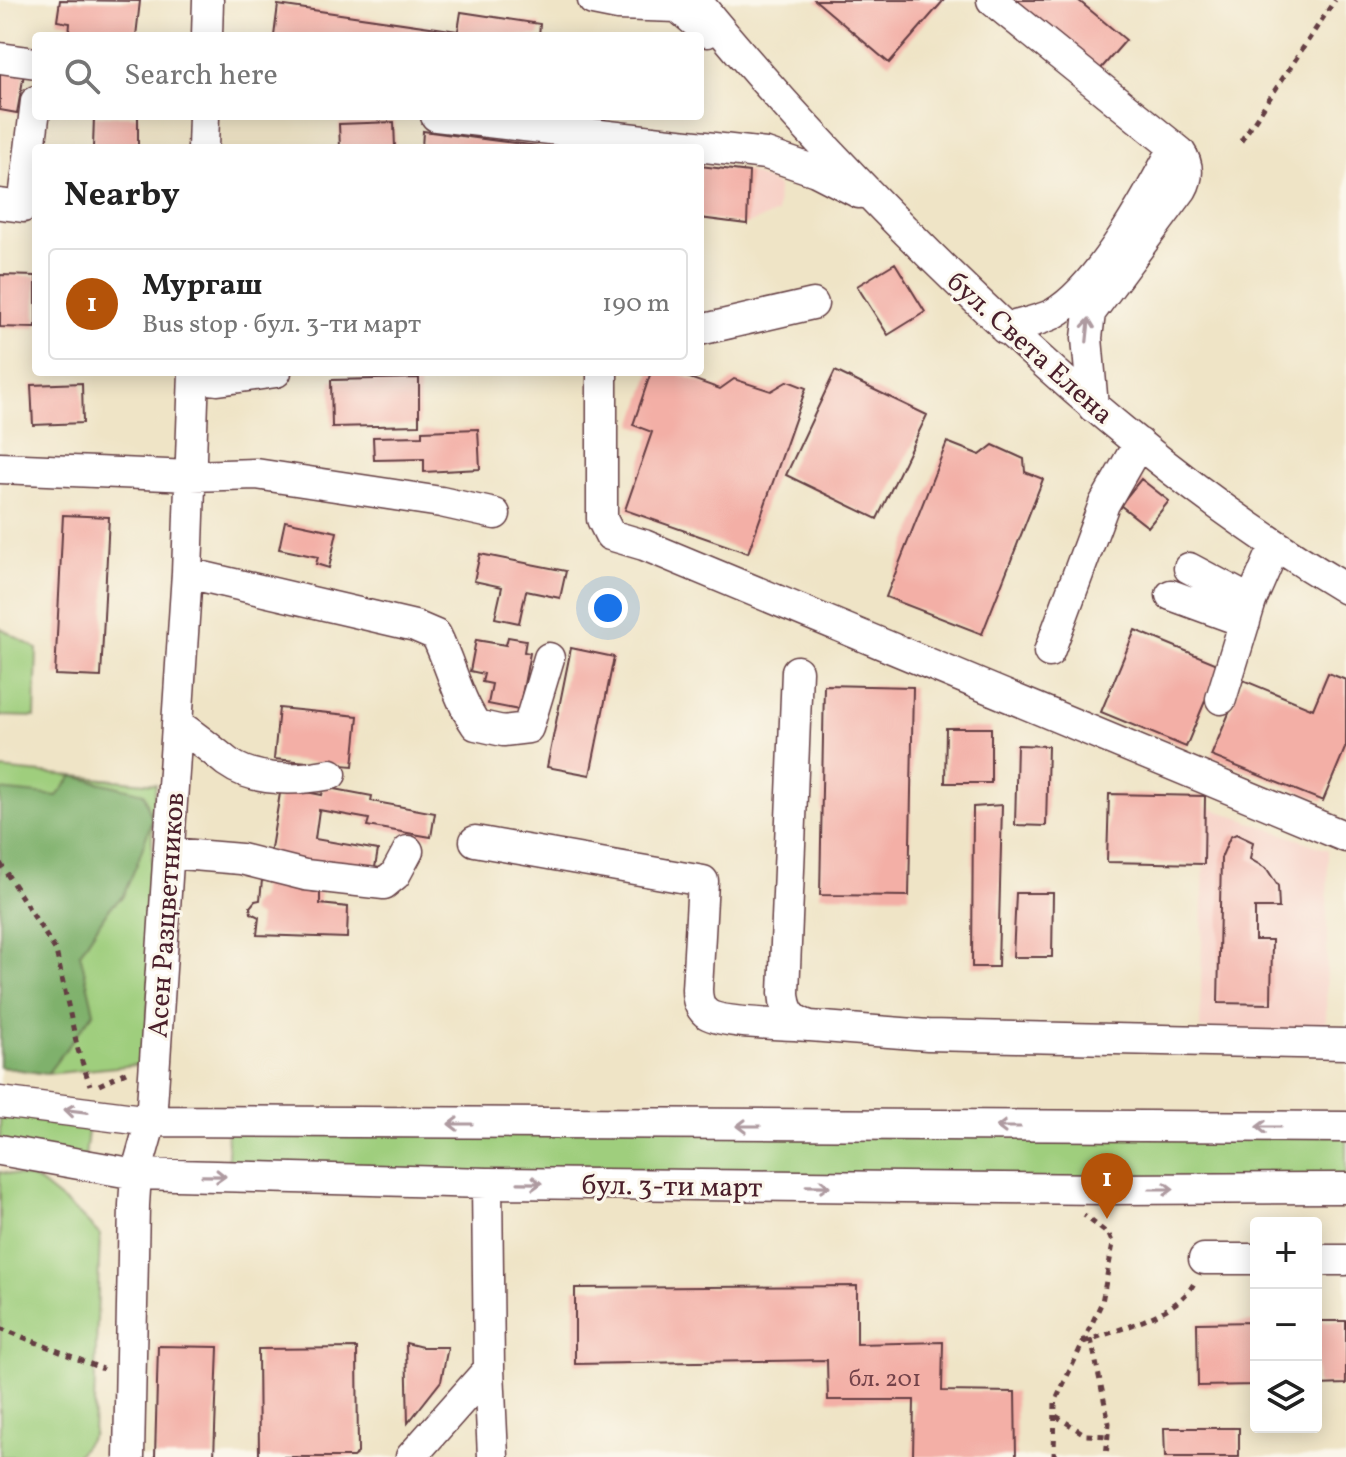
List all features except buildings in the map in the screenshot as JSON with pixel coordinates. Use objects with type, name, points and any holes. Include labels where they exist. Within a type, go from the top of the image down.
[{"type":"street","points":[[207,32],[208,0]]},
{"type":"street","points":[[593,0],[618,5],[681,2]]},
{"type":"street","points":[[992,0],[1174,148],[1184,158],[1188,173],[1186,181],[1090,313],[1087,338],[1093,407]]},
{"type":"street","name":"бул. Света Елена","points":[[681,2],[749,66],[878,203],[1005,329],[1093,407],[1234,518],[1346,589]]},
{"type":"street","points":[[0,58],[32,62]]},
{"type":"street","points":[[0,204],[23,207],[34,120]]},
{"type":"street","points":[[203,144],[204,120]]},
{"type":"street","points":[[471,120],[679,144]]},
{"type":"street","points":[[704,147],[766,154],[816,171],[878,203]]},
{"type":"street","points":[[1005,329],[1051,315],[1078,295],[1137,217],[1174,148]]},
{"type":"street","points":[[704,329],[813,304]]},
{"type":"street","name":"Асен Разцветников","points":[[129,1457],[136,1174],[151,1121],[155,1071],[187,573],[194,376]]},
{"type":"street","points":[[202,376],[218,380],[247,376]]},
{"type":"street","points":[[602,376],[602,519],[610,535],[644,545],[1346,837]]},
{"type":"street","points":[[1049,652],[1104,504],[1139,443]]},
{"type":"street","points":[[0,468],[191,476],[256,474],[441,502],[495,514]]},
{"type":"street","points":[[1221,699],[1248,611],[1275,546]]},
{"type":"street","points":[[1189,568],[1248,611]]},
{"type":"street","points":[[187,573],[415,626],[436,635],[463,705],[476,725],[503,731],[528,728],[549,658]]},
{"type":"street","points":[[1171,595],[1248,611]]},
{"type":"street","points":[[797,671],[784,993],[787,1011],[793,1018],[810,1026]]},
{"type":"street","points":[[177,724],[210,746],[229,764],[254,774],[300,779],[331,774]]},
{"type":"street","points":[[475,841],[703,881],[697,989],[700,1006],[705,1012],[721,1019],[928,1035],[1346,1044]]},
{"type":"street","points":[[169,853],[241,859],[305,875],[384,884],[395,875],[408,851]]},
{"type":"street","points":[[0,1102],[151,1121],[1346,1127]]},
{"type":"street","name":"бул. 3-ти март","points":[[0,1150],[136,1174],[487,1183],[1059,1189],[1346,1188]]},
{"type":"street","points":[[487,1183],[493,1457]]},
{"type":"street","points":[[1204,1259],[1250,1259]]},
{"type":"street","points":[[1322,1260],[1346,1260]]},
{"type":"street","points":[[411,1457],[489,1369]]},
{"type":"path","points":[[1241,141],[1335,0]]},
{"type":"path","points":[[0,863],[56,951],[78,1050],[92,1089]]},
{"type":"path","points":[[76,1087],[92,1089],[128,1071],[155,1071]]},
{"type":"path","points":[[1054,1457],[1055,1402],[1102,1302],[1113,1244],[1109,1235],[1094,1225],[1059,1189]]},
{"type":"path","points":[[1083,1342],[1169,1309],[1190,1291],[1204,1259]]},
{"type":"path","points":[[0,1328],[130,1381]]},
{"type":"path","points":[[1091,1339],[1109,1423],[1106,1457]]},
{"type":"path","points":[[1055,1416],[1086,1435],[1108,1436]]},
{"type":"shaded area","points":[[749,172],[778,186],[777,213],[747,224]]},
{"type":"shaded area","points":[[1205,806],[1328,850],[1326,1032],[1200,1029]]},
{"type":"green space","points":[[0,628],[37,649],[35,717],[0,716]]},
{"type":"green space","points":[[0,769],[156,784],[152,820],[152,935],[145,1064],[47,1074],[0,1067]]},
{"type":"green space","points":[[73,776],[144,793],[152,820],[123,896],[108,910],[80,953],[94,1012],[47,1074],[0,1067],[0,790],[57,796]]},
{"type":"green space","points":[[0,1102],[90,1113],[84,1166],[0,1149]]},
{"type":"green space","points":[[227,1122],[1346,1127],[1346,1187],[229,1176]]},
{"type":"green space","points":[[0,1172],[35,1179],[100,1235],[93,1434],[76,1457],[0,1457]]},
{"type":"place","name":"Мургаш","points":[[1107,1219]]}]
